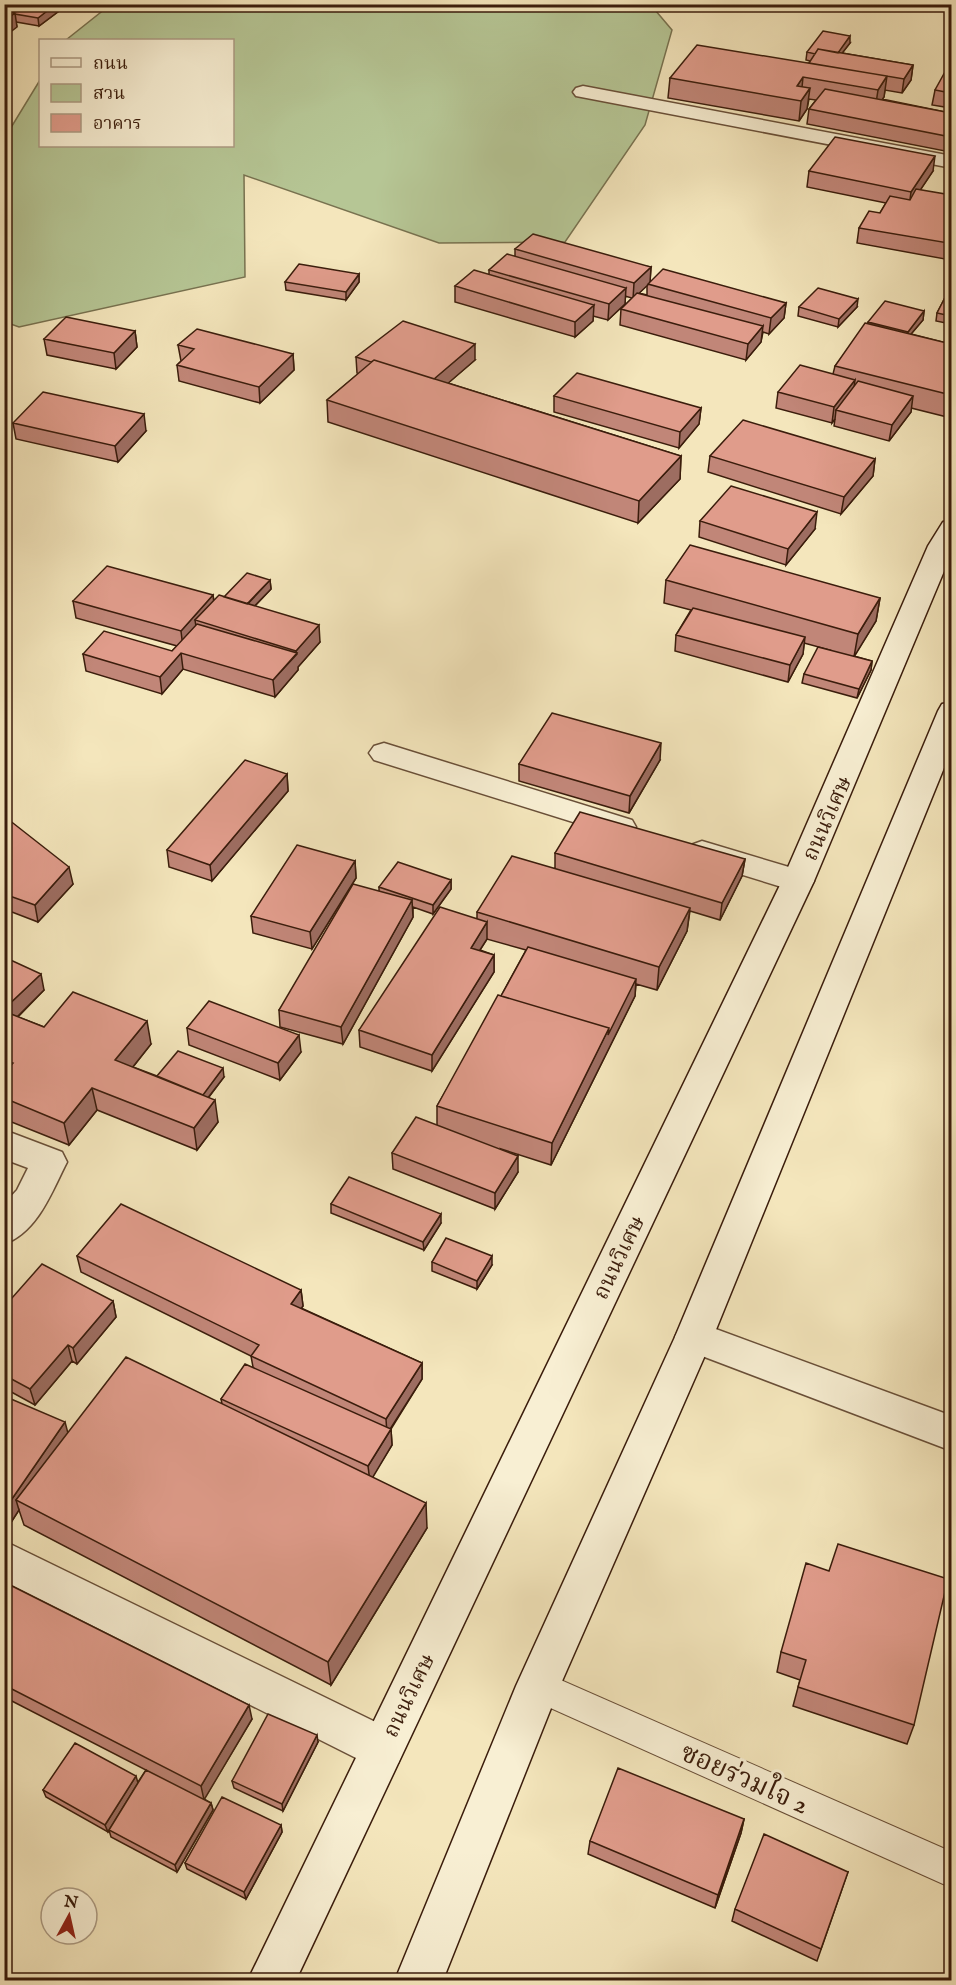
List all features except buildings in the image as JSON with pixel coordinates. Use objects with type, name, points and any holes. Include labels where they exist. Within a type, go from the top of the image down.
[{"type":"main road","points":[[583,92],[951,162]]},
{"type":"main road","name":"ถนนวิเศษ","points":[[272,1980],[798,881],[941,546],[951,528]]},
{"type":"main road","points":[[419,1980],[538,1686],[694,1337],[949,722]]},
{"type":"main road","points":[[384,753],[798,881]]},
{"type":"main road","points":[[4,1144],[50,1162],[30,1200],[4,1229]]},
{"type":"main road","points":[[694,1337],[951,1434]]},
{"type":"main road","points":[[4,1560],[382,1748]]},
{"type":"lane","name":"ซอยร่วมใจ 2","points":[[538,1686],[951,1870]]},
{"type":"green space","points":[[650,4],[672,30],[645,125],[565,242],[439,243],[244,175],[245,277],[19,327],[5,322],[4,139],[39,82],[39,147],[234,147],[234,39],[67,39],[110,5]]}]
